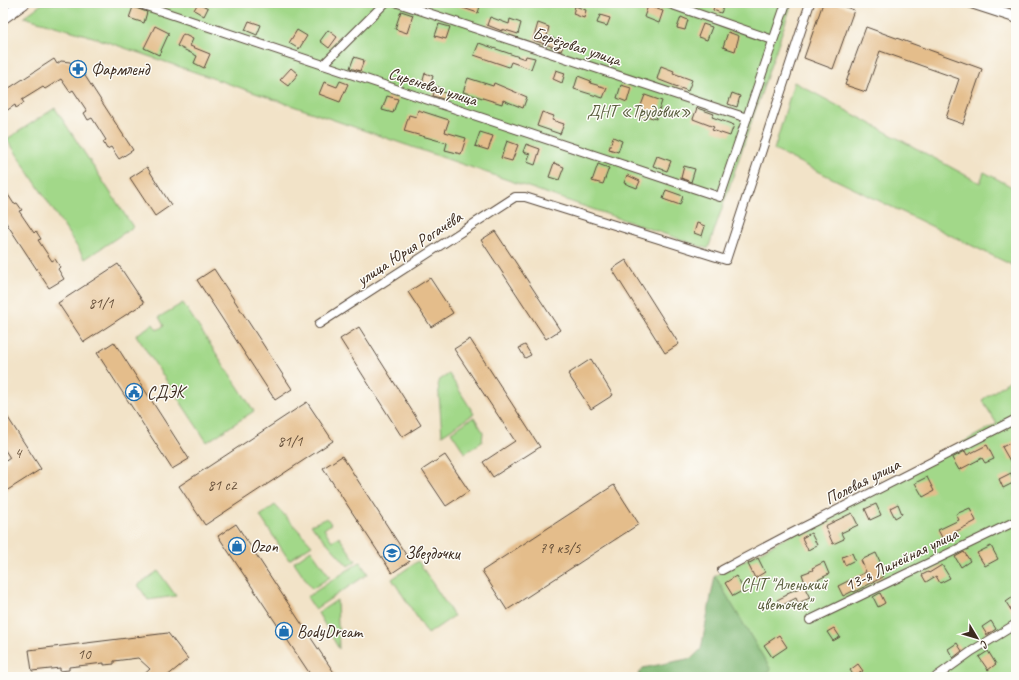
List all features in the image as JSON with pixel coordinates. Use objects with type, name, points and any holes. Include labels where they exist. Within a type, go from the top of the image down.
[{"type":"main road","points":[[3,18],[24,3]]},
{"type":"main road","points":[[973,3],[1016,17]]},
{"type":"street","name":"Сиреневая улица","points":[[137,3],[720,197],[747,118]]},
{"type":"street","points":[[323,65],[385,3]]},
{"type":"street","name":"Берёзовая улица","points":[[398,3],[747,118]]},
{"type":"street","points":[[667,3],[774,40]]},
{"type":"street","points":[[747,118],[786,3]]},
{"type":"street","name":"улица Юрия Рогачёва","points":[[319,324],[516,197],[525,197],[726,260],[810,3]]},
{"type":"street","name":"Полевая улица","points":[[722,570],[1016,419]]},
{"type":"street","name":"13-я Линейная улица","points":[[810,620],[1016,520]]},
{"type":"street","points":[[936,677],[972,651],[1016,624]]},
{"type":"green space","name":"ДНТ «Трудовик»","points":[[43,3],[792,3],[708,249],[93,37],[24,17]]},
{"type":"green space","points":[[794,82],[980,183],[984,172],[1016,189],[1016,267],[774,150]]},
{"type":"green space","points":[[55,108],[133,227],[85,259],[7,139]]},
{"type":"green space","points":[[183,303],[254,411],[207,442],[136,335],[153,324],[157,330],[164,326],[159,317]]},
{"type":"green space","points":[[449,374],[474,414],[442,435],[438,381]]},
{"type":"green space","name":"СНТ \"Аленький цветочек\"","points":[[1016,376],[1016,677],[759,677],[770,670],[715,576],[997,424],[982,400]]},
{"type":"green space","points":[[474,417],[483,432],[482,442],[465,453],[451,432]]},
{"type":"green space","points":[[275,505],[312,545],[289,560],[260,516]]},
{"type":"green space","points":[[327,518],[331,524],[324,529],[332,541],[339,537],[356,561],[348,566],[311,525]]},
{"type":"green space","points":[[311,550],[330,577],[312,589],[294,562]]},
{"type":"green space","points":[[418,561],[454,616],[428,634],[392,579]]},
{"type":"green space","points":[[360,562],[368,574],[315,609],[307,597]]},
{"type":"green space","points":[[158,571],[176,596],[148,600],[138,585]]},
{"type":"green space","points":[[715,576],[771,670],[759,677],[637,677],[643,668],[692,658],[701,649]]},
{"type":"green space","points":[[337,600],[339,649],[318,613]]},
{"type":"building","points":[[198,3],[208,8],[204,16],[194,10]]},
{"type":"building","points":[[481,3],[478,13],[451,4]]},
{"type":"building","points":[[715,3],[725,3],[721,13],[713,10]]},
{"type":"building","points":[[823,3],[834,3],[854,10],[833,69],[804,58]]},
{"type":"building","points":[[575,6],[586,10],[584,18],[573,14]]},
{"type":"building","points":[[648,6],[663,11],[659,23],[644,17]]},
{"type":"building","points":[[133,7],[147,12],[144,23],[129,18]]},
{"type":"building","points":[[401,11],[413,15],[407,33],[395,29]]},
{"type":"building","points":[[600,15],[610,18],[607,26],[597,23]]},
{"type":"building","points":[[490,17],[509,24],[510,19],[521,23],[518,34],[502,29],[502,31],[487,25]]},
{"type":"building","points":[[681,17],[688,20],[685,30],[677,28]]},
{"type":"building","points":[[249,21],[261,25],[257,35],[245,30]]},
{"type":"building","points":[[538,23],[549,27],[547,36],[565,42],[561,51],[533,40]]},
{"type":"building","points":[[439,24],[450,27],[446,39],[435,36]]},
{"type":"building","points":[[703,24],[712,27],[707,40],[698,37]]},
{"type":"building","points":[[155,26],[169,33],[159,55],[144,48]]},
{"type":"building","points":[[866,27],[982,69],[963,124],[946,118],[959,79],[880,51],[866,92],[845,85]]},
{"type":"building","points":[[297,30],[307,36],[299,49],[289,43]]},
{"type":"building","points":[[328,30],[337,37],[329,48],[320,41]]},
{"type":"building","points":[[728,32],[739,36],[735,51],[723,47]]},
{"type":"building","points":[[183,34],[193,39],[190,46],[210,54],[204,68],[194,63],[197,56],[177,46]]},
{"type":"building","points":[[479,43],[525,59],[526,56],[535,58],[531,69],[511,62],[509,67],[474,55]]},
{"type":"building","points":[[354,57],[364,60],[360,71],[350,68]]},
{"type":"building","points":[[54,59],[57,64],[61,61],[70,62],[74,68],[78,65],[133,150],[119,159],[111,147],[107,149],[103,142],[106,140],[92,118],[88,120],[84,113],[87,111],[73,90],[70,92],[61,79],[45,89],[43,87],[22,100],[24,103],[16,108],[15,105],[6,111],[3,106],[3,92]]},
{"type":"building","points":[[661,66],[674,71],[673,73],[692,80],[688,91],[657,79]]},
{"type":"building","points":[[291,68],[298,74],[288,86],[280,80]]},
{"type":"building","points":[[556,70],[565,73],[562,83],[553,79]]},
{"type":"building","points":[[425,73],[433,76],[430,87],[422,84]]},
{"type":"building","points":[[578,76],[591,81],[590,83],[607,88],[603,98],[574,89]]},
{"type":"building","points":[[468,78],[493,86],[494,83],[527,97],[523,108],[503,100],[502,104],[463,92]]},
{"type":"building","points":[[340,81],[348,84],[340,102],[319,94],[324,82],[337,87]]},
{"type":"building","points":[[621,85],[631,88],[627,102],[617,98]]},
{"type":"building","points":[[436,86],[443,89],[442,92],[448,94],[446,100],[433,96]]},
{"type":"building","points":[[732,93],[740,96],[737,107],[728,104]]},
{"type":"building","points":[[645,95],[662,101],[656,119],[647,116],[646,119],[637,116]]},
{"type":"building","points":[[387,96],[398,99],[393,113],[382,110]]},
{"type":"building","points":[[697,108],[714,114],[712,117],[734,125],[730,136],[712,130],[714,127],[693,119]]},
{"type":"building","points":[[418,110],[449,120],[445,132],[466,138],[461,154],[445,150],[447,143],[404,131],[409,115],[416,117]]},
{"type":"building","points":[[542,112],[554,116],[552,120],[564,124],[560,134],[537,126]]},
{"type":"building","points":[[480,132],[493,136],[488,150],[475,146]]},
{"type":"building","points":[[613,137],[622,141],[618,152],[609,149]]},
{"type":"building","points":[[507,141],[518,145],[512,161],[501,158]]},
{"type":"building","points":[[526,144],[540,149],[535,165],[527,162],[530,154],[523,152]]},
{"type":"building","points":[[657,156],[671,161],[667,171],[653,166]]},
{"type":"building","points":[[554,163],[564,167],[559,180],[549,177]]},
{"type":"building","points":[[598,164],[609,168],[603,184],[592,181]]},
{"type":"building","points":[[684,166],[695,169],[691,182],[681,178]]},
{"type":"building","points":[[147,167],[171,205],[155,216],[130,178]]},
{"type":"building","points":[[627,175],[640,181],[637,188],[624,183]]},
{"type":"building","points":[[3,187],[14,204],[17,203],[22,210],[19,211],[34,233],[36,231],[41,239],[38,240],[52,261],[55,259],[60,267],[58,269],[64,279],[49,288],[3,218]]},
{"type":"building","points":[[666,190],[683,196],[680,205],[663,199]]},
{"type":"building","points":[[697,223],[705,226],[702,236],[694,233]]},
{"type":"building","points":[[495,231],[560,330],[546,339],[481,240]]},
{"type":"building","points":[[626,260],[679,344],[665,353],[612,269]]},
{"type":"building","points":[[118,264],[144,303],[84,342],[58,303]]},
{"type":"building","points":[[214,269],[292,389],[275,400],[197,280]]},
{"type":"building","points":[[430,278],[453,313],[431,327],[408,292]]},
{"type":"building","points":[[359,327],[421,425],[402,437],[340,339]]},
{"type":"building","points":[[470,339],[540,447],[493,477],[483,462],[515,441],[454,349]]},
{"type":"building","points":[[114,342],[189,459],[172,469],[97,353]]},
{"type":"building","points":[[525,345],[531,355],[525,358],[519,348]]},
{"type":"building","points":[[591,359],[613,395],[591,409],[568,374]]},
{"type":"building","points":[[307,402],[333,441],[205,525],[179,486]]},
{"type":"building","points":[[3,410],[41,469],[3,493],[3,463],[10,458],[3,447]]},
{"type":"building","points":[[1016,440],[1016,458],[1010,461],[1002,447]]},
{"type":"building","points":[[987,445],[994,459],[985,463],[982,458],[959,470],[952,458],[965,451],[967,455]]},
{"type":"building","points":[[445,455],[469,491],[446,506],[422,470]]},
{"type":"building","points":[[342,456],[410,561],[392,573],[323,468]]},
{"type":"building","points":[[1011,473],[1015,482],[1003,488],[999,479]]},
{"type":"building","points":[[927,477],[934,491],[923,497],[915,483]]},
{"type":"building","points":[[614,485],[639,524],[507,610],[482,571]]},
{"type":"building","points":[[876,504],[881,515],[870,520],[865,509]]},
{"type":"building","points":[[898,504],[902,514],[895,518],[890,508]]},
{"type":"building","points":[[970,508],[976,521],[955,532],[956,536],[944,541],[938,530],[959,520],[956,514]]},
{"type":"building","points":[[852,513],[858,525],[841,533],[844,539],[833,544],[825,526]]},
{"type":"building","points":[[236,524],[337,677],[312,677],[218,536]]},
{"type":"building","points":[[811,533],[817,545],[808,550],[802,538]]},
{"type":"building","points":[[991,546],[998,559],[985,566],[977,553]]},
{"type":"building","points":[[964,552],[970,561],[961,567],[955,557]]},
{"type":"building","points":[[852,553],[855,560],[845,565],[842,557]]},
{"type":"building","points":[[876,553],[883,568],[879,570],[883,577],[843,596],[838,586],[866,572],[861,560]]},
{"type":"building","points":[[758,558],[765,572],[755,578],[748,564]]},
{"type":"building","points":[[824,562],[829,574],[806,586],[802,574],[813,570],[812,568]]},
{"type":"building","points":[[942,565],[950,578],[940,583],[936,576],[926,582],[922,575],[928,572],[929,573]]},
{"type":"building","points":[[736,576],[744,590],[733,596],[725,583]]},
{"type":"building","points":[[804,586],[810,598],[798,603],[796,598],[781,606],[777,600],[787,595],[787,593]]},
{"type":"building","points":[[880,593],[885,603],[878,607],[873,597]]},
{"type":"building","points":[[1016,595],[1016,618],[1006,602]]},
{"type":"building","points":[[991,621],[996,629],[987,635],[982,627]]},
{"type":"building","points":[[834,628],[840,637],[833,641],[827,632]]},
{"type":"building","points":[[168,633],[188,659],[166,677],[141,677],[150,669],[138,658],[114,661],[114,664],[104,665],[104,663],[69,667],[69,670],[60,671],[60,668],[32,671],[29,650]]},
{"type":"building","points":[[779,635],[787,647],[772,657],[764,645]]},
{"type":"building","points":[[957,643],[962,651],[953,658],[948,649]]},
{"type":"building","points":[[988,651],[996,664],[988,670],[979,657]]},
{"type":"building","points":[[858,664],[863,671],[854,676],[850,670]]},
{"type":"place","name":"Фармленд","points":[[78,69]]},
{"type":"place","name":"СДЭК","points":[[134,392]]},
{"type":"place","name":"Ozon","points":[[237,546]]},
{"type":"place","name":"Звездочки","points":[[392,553]]},
{"type":"place","name":"BodyDream","points":[[284,631]]}]
